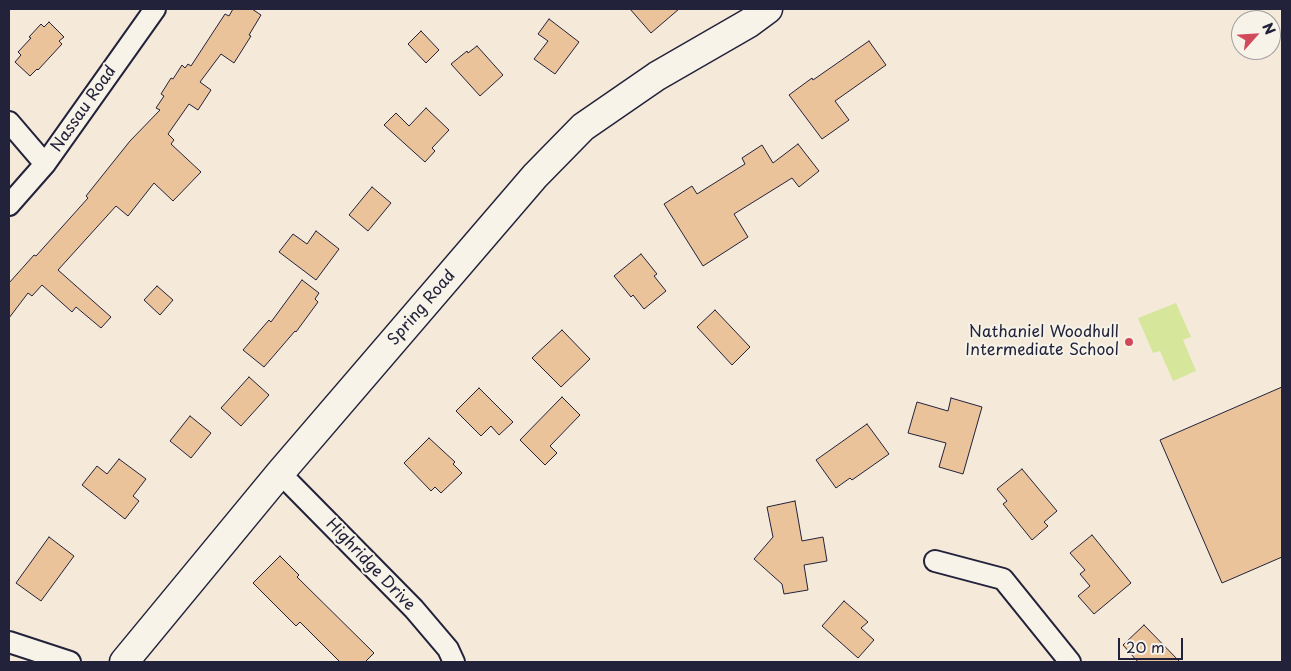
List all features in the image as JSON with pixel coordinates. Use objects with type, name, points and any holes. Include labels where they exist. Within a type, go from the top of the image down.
[{"type":"main road","name":"Spring Road","points":[[124,662],[280,473],[535,176],[583,127],[657,76],[768,9]]},
{"type":"street","name":"Nassau Road","points":[[9,205],[44,164],[155,9]]},
{"type":"street","points":[[9,122],[44,164]]},
{"type":"street","name":"Highridge Drive","points":[[280,473],[414,609],[448,649],[454,662]]},
{"type":"street","points":[[935,561],[1003,579],[1070,662]]},
{"type":"street","points":[[9,642],[70,662]]},
{"type":"green space","points":[[1176,303],[1191,337],[1183,340],[1196,371],[1173,381],[1160,351],[1153,353],[1138,318]]},
{"type":"building","points":[[233,9],[252,9],[261,15],[249,35],[251,36],[234,63],[221,54],[200,82],[211,90],[198,110],[189,104],[168,134],[174,140],[171,144],[201,172],[173,201],[154,183],[128,216],[116,206],[58,270],[111,317],[101,328],[76,307],[72,312],[42,285],[32,296],[28,293],[9,318],[9,283],[88,198],[86,196],[130,141],[160,110],[156,108],[164,96],[161,94],[171,78],[173,79],[182,65],[185,68],[188,64],[191,66],[225,14],[229,16]]},
{"type":"building","points":[[630,9],[679,9],[651,33]]},
{"type":"building","points":[[549,19],[579,42],[555,74],[534,59],[548,41],[538,34]]},
{"type":"building","points":[[49,22],[64,37],[59,41],[62,44],[30,76],[15,62],[21,55],[18,52],[41,24],[44,27]]},
{"type":"building","points":[[421,31],[439,50],[426,63],[408,44]]},
{"type":"building","points":[[869,41],[886,65],[835,101],[849,120],[822,139],[789,95]]},
{"type":"building","points":[[477,46],[503,75],[480,96],[451,64],[467,51],[468,53]]},
{"type":"building","points":[[426,108],[449,130],[432,148],[435,151],[425,162],[384,125],[396,113],[409,126]]},
{"type":"building","points":[[798,144],[819,171],[799,187],[792,178],[734,214],[748,237],[703,266],[664,204],[692,186],[697,194],[745,164],[742,158],[762,145],[773,163]]},
{"type":"building","points":[[372,187],[391,203],[368,231],[349,215]]},
{"type":"building","points":[[316,231],[339,249],[316,280],[279,252],[293,234],[307,244]]},
{"type":"building","points":[[641,254],[657,274],[654,276],[666,291],[644,309],[633,295],[631,297],[614,276]]},
{"type":"building","points":[[302,280],[319,293],[315,299],[318,302],[296,332],[264,367],[243,350],[269,320],[271,322]]},
{"type":"building","points":[[157,286],[173,300],[160,315],[144,300]]},
{"type":"building","points":[[715,310],[750,347],[732,365],[697,327]]},
{"type":"building","points":[[562,330],[590,359],[561,387],[532,358]]},
{"type":"building","points":[[249,377],[269,395],[241,426],[221,408]]},
{"type":"building","points":[[1282,387],[1282,557],[1222,583],[1160,440]]},
{"type":"building","points":[[479,388],[513,422],[499,435],[491,426],[481,436],[456,411]]},
{"type":"building","points":[[562,397],[580,415],[550,446],[557,453],[545,465],[520,440]]},
{"type":"building","points":[[951,398],[982,407],[963,474],[939,467],[946,443],[908,433],[917,402],[948,411]]},
{"type":"building","points":[[190,416],[211,433],[191,458],[170,441]]},
{"type":"building","points":[[867,424],[889,454],[852,480],[850,478],[836,488],[816,460]]},
{"type":"building","points":[[429,438],[455,462],[453,464],[462,473],[441,493],[435,487],[431,491],[404,463]]},
{"type":"building","points":[[119,459],[146,479],[133,496],[139,501],[125,519],[82,485],[97,466],[107,474]]},
{"type":"building","points":[[1022,469],[1057,511],[1044,522],[1048,526],[1032,540],[1003,504],[1007,501],[997,489]]},
{"type":"building","points":[[795,501],[802,541],[823,537],[827,561],[804,565],[808,590],[784,594],[782,584],[754,559],[773,537],[767,507]]},
{"type":"building","points":[[1092,535],[1131,583],[1094,614],[1078,596],[1090,586],[1080,574],[1085,570],[1070,553]]},
{"type":"building","points":[[49,537],[74,556],[41,601],[16,583]]},
{"type":"building","points":[[280,556],[299,575],[297,577],[374,653],[365,662],[340,662],[300,622],[296,626],[253,583]]},
{"type":"building","points":[[844,601],[868,622],[861,628],[874,640],[858,658],[822,626]]},
{"type":"building","points":[[1144,625],[1180,662],[1138,662],[1123,645]]},
{"type":"place","name":"Nathaniel Woodhull Intermediate School","points":[[1129,342]]}]
